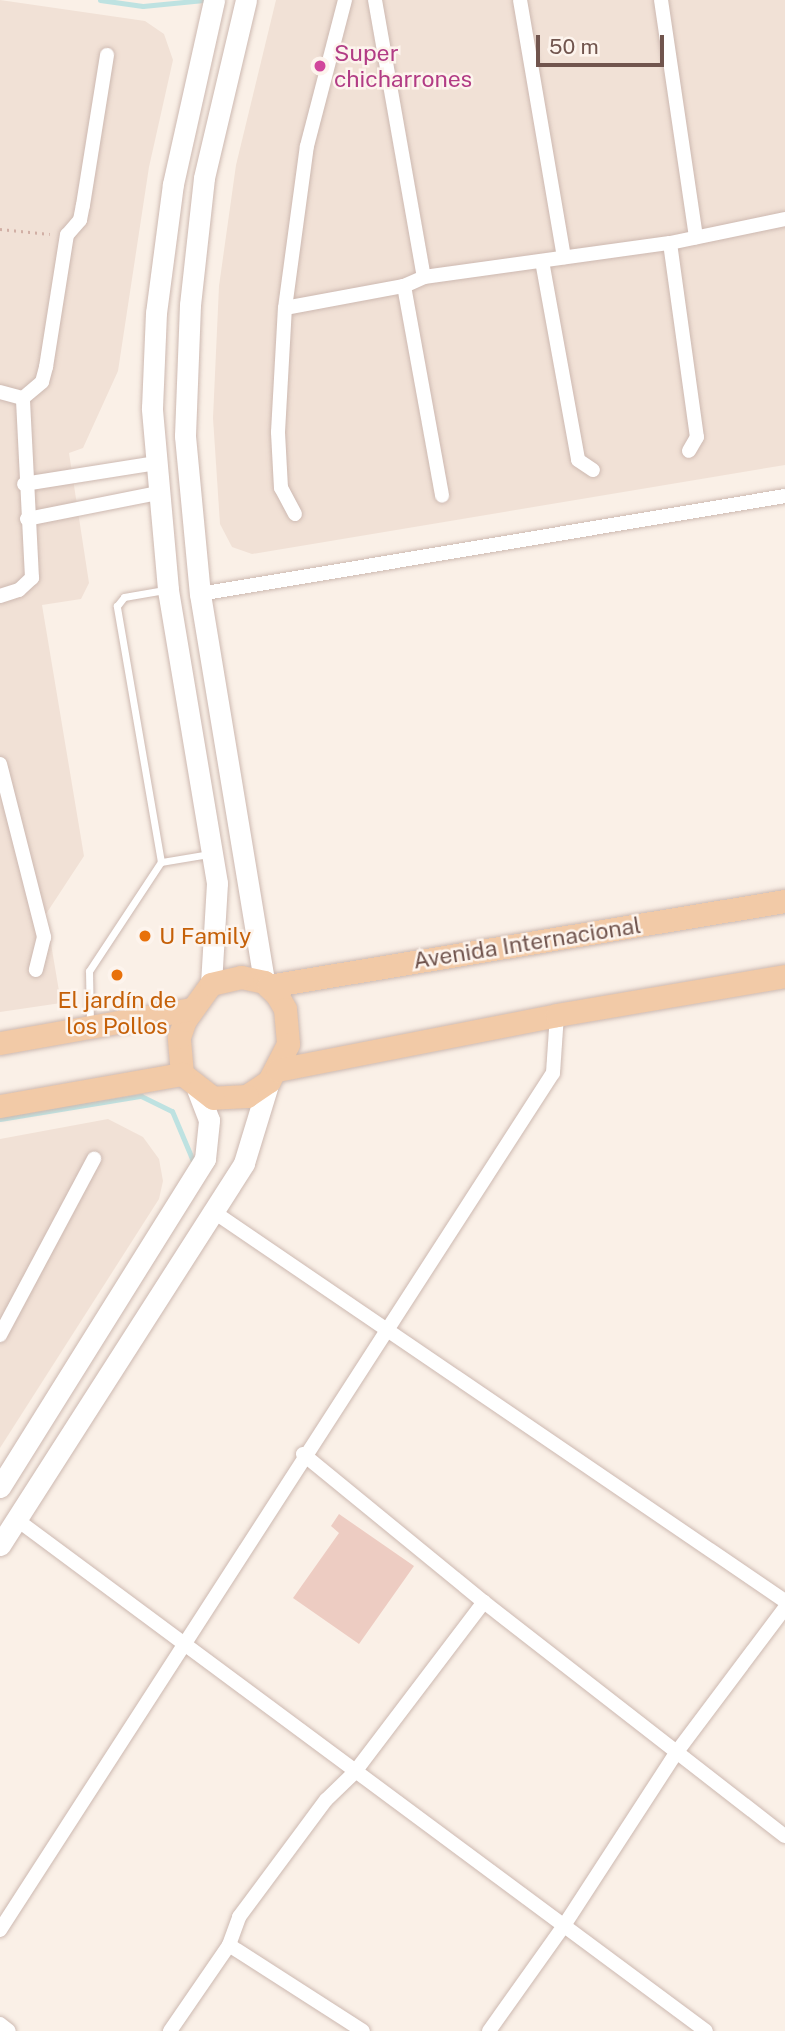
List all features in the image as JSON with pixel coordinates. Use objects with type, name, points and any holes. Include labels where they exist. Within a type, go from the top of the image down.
[{"type":"main road","name":"Avenida Internacional","points":[[266,984],[785,901]]},
{"type":"main road","points":[[273,1076],[288,1044],[285,1009],[266,984],[241,977],[211,984],[191,1009],[179,1037],[190,1081],[213,1098],[228,1098],[247,1096],[273,1076],[557,1015],[785,976]]},
{"type":"main road","points":[[0,1043],[191,1009]]},
{"type":"main road","points":[[0,1106],[190,1081]]},
{"type":"street","points":[[211,984],[216,907],[212,853],[168,589],[156,463],[154,366],[156,313],[173,184],[214,0]]},
{"type":"street","points":[[246,0],[204,178],[190,305],[186,412],[201,594],[266,984]]},
{"type":"street","points":[[295,513],[281,488],[278,432],[285,308],[307,146],[345,0]]},
{"type":"street","points":[[375,0],[424,276]]},
{"type":"street","points":[[520,0],[564,257]]},
{"type":"street","points":[[661,0],[695,237]]},
{"type":"street","points":[[23,398],[42,382],[67,234],[80,220],[107,55]]},
{"type":"street","points":[[285,308],[404,286],[424,276],[670,243],[785,219]]},
{"type":"street","points":[[670,243],[697,437],[689,451]]},
{"type":"street","points":[[542,261],[578,460],[593,470]]},
{"type":"street","points":[[404,286],[442,496]]},
{"type":"street","points":[[154,366],[167,361],[178,368],[177,392],[186,412]]},
{"type":"street","points":[[0,392],[23,398]]},
{"type":"street","points":[[0,596],[19,590],[32,578],[24,484],[23,398]]},
{"type":"street","points":[[24,484],[156,463]]},
{"type":"street","points":[[27,519],[158,493]]},
{"type":"street","points":[[201,594],[785,496]]},
{"type":"street","points":[[0,764],[44,937],[36,970]]},
{"type":"street","points":[[203,797],[232,791]]},
{"type":"street","points":[[0,1930],[183,1647],[303,1454],[554,1073],[557,1015]]},
{"type":"street","points":[[0,1545],[243,1163],[273,1076]]},
{"type":"street","points":[[0,1487],[205,1159],[209,1120],[190,1081]]},
{"type":"street","points":[[0,1335],[94,1159]]},
{"type":"street","points":[[214,1212],[785,1601]]},
{"type":"street","points":[[303,1454],[484,1602],[785,1836]]},
{"type":"street","points":[[16,1519],[183,1647],[565,1924],[706,2031]]},
{"type":"street","points":[[170,2031],[229,1945],[239,1917],[326,1800],[354,1773],[484,1602]]},
{"type":"street","points":[[489,2031],[565,1924],[676,1753],[785,1608]]},
{"type":"street","points":[[229,1945],[363,2031]]},
{"type":"street","points":[[0,2024],[9,2031]]},
{"type":"lane","points":[[91,1027],[89,971],[161,862],[117,606],[124,597],[168,589]]},
{"type":"lane","points":[[161,862],[212,853]]},
{"type":"path","points":[[0,229],[67,234]]},
{"type":"shaded area","points":[[0,0],[145,21],[164,34],[173,60],[149,167],[118,371],[83,448],[69,453],[89,583],[81,599],[42,605],[84,856],[46,914],[61,1003],[0,1012]]},
{"type":"shaded area","points":[[276,0],[785,0],[785,465],[252,554],[232,547],[220,524],[213,418],[219,286],[236,165]]},
{"type":"shaded area","points":[[108,1119],[143,1137],[159,1159],[163,1181],[159,1199],[0,1448],[0,1139]]},
{"type":"building","points":[[339,1514],[414,1566],[359,1644],[293,1598],[339,1533],[331,1526]]},
{"type":"waterway","points":[[100,0],[143,6],[204,0]]},
{"type":"waterway","points":[[0,1119],[141,1096],[172,1111],[193,1161]]},
{"type":"place","name":"Super chicharrones","points":[[320,66]]},
{"type":"place","name":"U Family","points":[[145,936]]},
{"type":"place","name":"El jardín de los Pollos","points":[[117,975]]}]
